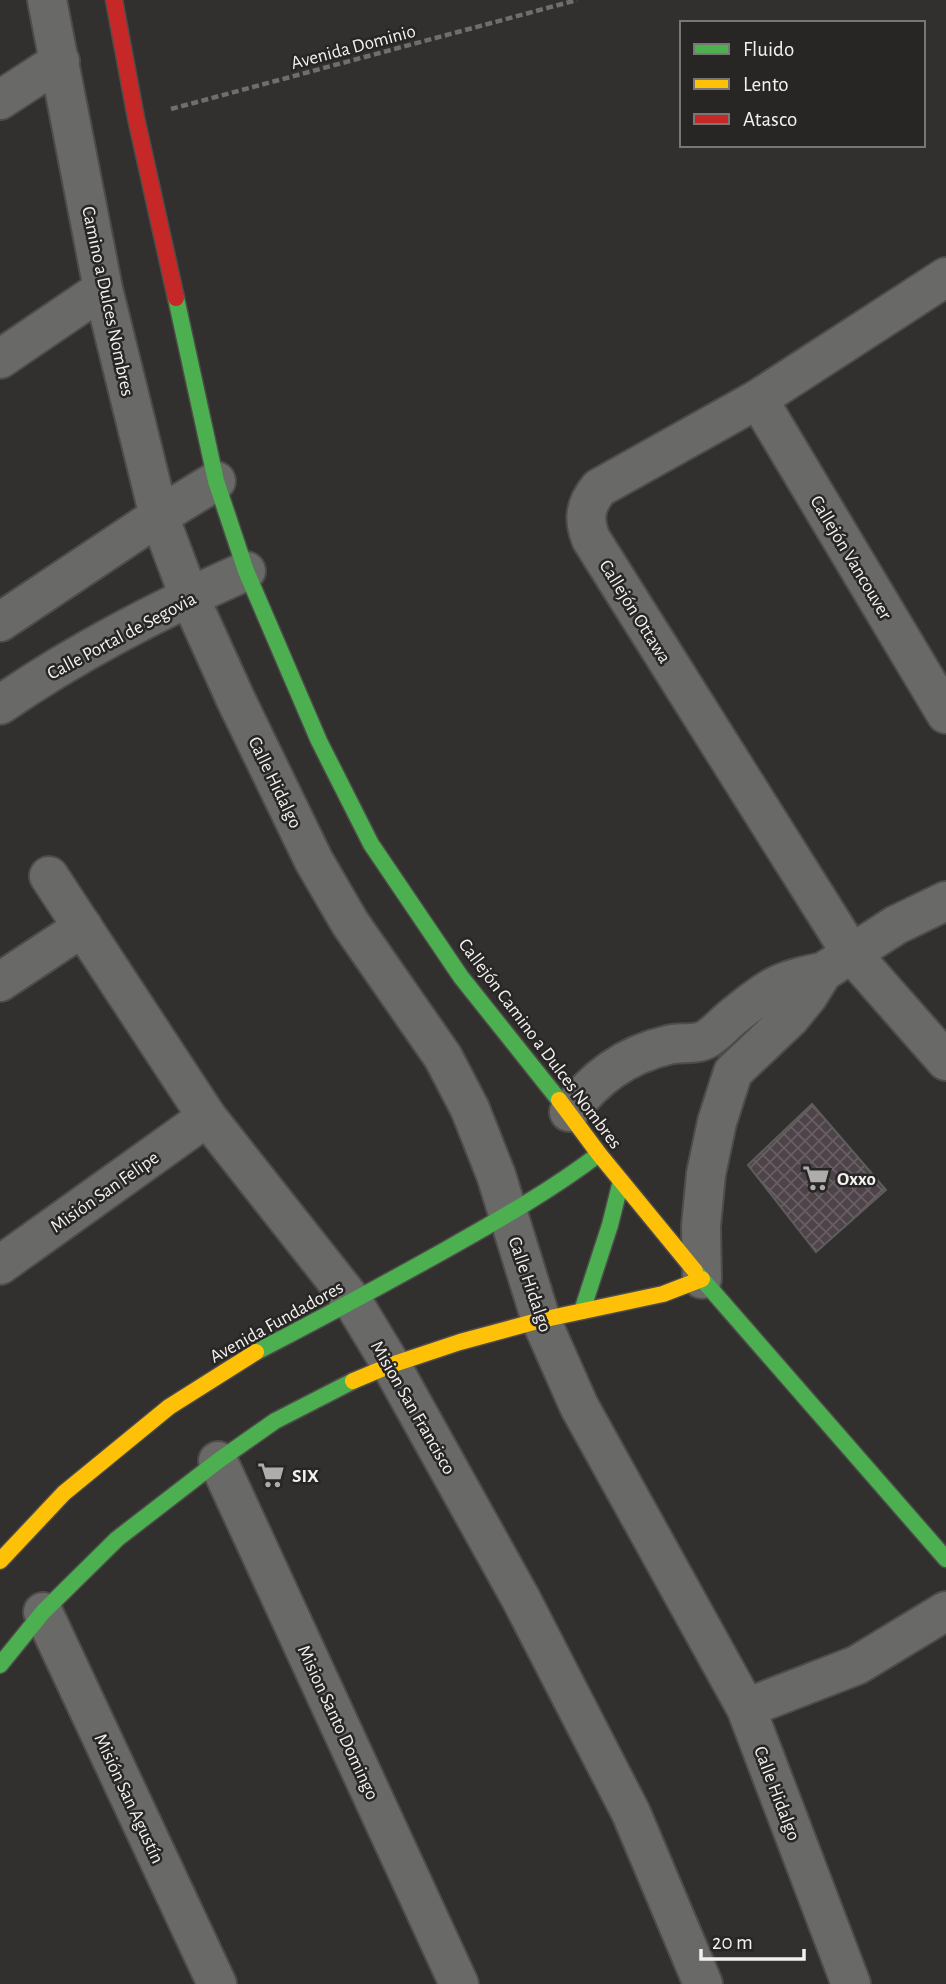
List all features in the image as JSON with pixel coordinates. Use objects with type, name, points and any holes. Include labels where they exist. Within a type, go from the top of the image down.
[{"type":"main road","points":[[114,0],[136,118],[216,481]]},
{"type":"main road","name":"Callejón Camino a Dulces Nombres","points":[[216,481],[246,571],[319,741],[371,844],[461,977],[569,1112],[599,1154],[702,1279],[946,1559]]},
{"type":"main road","name":"Avenida Fundadores","points":[[0,1561],[64,1493],[169,1407],[253,1354],[352,1303],[508,1215],[555,1187],[599,1154]]},
{"type":"main road","points":[[582,1311],[621,1181]]},
{"type":"main road","points":[[0,1665],[43,1612],[117,1539],[275,1420],[330,1391],[391,1365],[460,1342],[541,1320],[663,1294],[702,1279]]},
{"type":"street","name":"Camino a Dulces Nombres","points":[[47,0],[103,289],[159,516],[190,596]]},
{"type":"street","points":[[0,100],[60,61]]},
{"type":"street","name":"Callejón Ottawa","points":[[945,281],[758,399],[599,488],[591,498],[586,512],[586,526],[837,963],[946,1061]]},
{"type":"street","points":[[0,359],[103,289]]},
{"type":"street","name":"Callejón Vancouver","points":[[758,399],[946,714]]},
{"type":"street","points":[[0,622],[216,481]]},
{"type":"street","name":"Calle Portal de Segovia","points":[[0,705],[117,632],[246,571]]},
{"type":"street","name":"Calle Hidalgo","points":[[190,596],[236,700],[314,861],[350,923],[443,1057],[459,1086],[484,1141],[541,1320],[579,1406],[746,1708],[851,1984]]},
{"type":"street","name":"Mision San Francisco","points":[[48,876],[207,1117],[352,1303],[391,1365],[522,1599],[631,1813],[703,1984]]},
{"type":"street","points":[[569,1112],[585,1091],[604,1073],[627,1059],[651,1049],[704,1041],[766,990],[837,963],[896,925],[946,901]]},
{"type":"street","points":[[0,982],[83,927]]},
{"type":"street","points":[[702,1279],[701,1226],[706,1174],[717,1122],[733,1072],[790,1018],[837,963]]},
{"type":"street","points":[[704,1041],[733,1072]]},
{"type":"street","name":"Misión San Felipe","points":[[0,1265],[207,1117]]},
{"type":"street","name":"Mision Santo Domingo","points":[[218,1461],[459,1984]]},
{"type":"street","points":[[746,1708],[857,1665],[946,1611]]},
{"type":"street","name":"Misión San Agustín","points":[[43,1612],[217,1984]]},
{"type":"path","name":"Avenida Dominio","points":[[136,118],[577,0]]},
{"type":"building","name":"Oxxo","points":[[812,1104],[886,1190],[816,1252],[748,1165]]},
{"type":"traffic: fast","points":[[176,298],[216,481],[246,571],[319,741],[371,844],[461,977],[559,1100]]},
{"type":"traffic: fast","points":[[256,1352],[481,1230],[541,1194],[599,1154]]},
{"type":"traffic: fast","points":[[582,1311],[610,1225],[621,1181]]},
{"type":"traffic: fast","points":[[695,1271],[946,1559]]},
{"type":"traffic: fast","points":[[0,1665],[43,1612],[117,1539],[275,1421],[353,1381]]},
{"type":"traffic: slow","points":[[559,1100],[599,1154],[695,1271]]},
{"type":"traffic: slow","points":[[353,1381],[460,1342],[541,1320],[663,1294],[702,1279]]},
{"type":"traffic: slow","points":[[0,1561],[64,1493],[169,1407],[256,1352]]},
{"type":"traffic: jam","points":[[114,0],[136,118],[176,298]]},
{"type":"place","name":"Oxxo","points":[[816,1178]]},
{"type":"place","name":"SIX","points":[[271,1475]]}]
